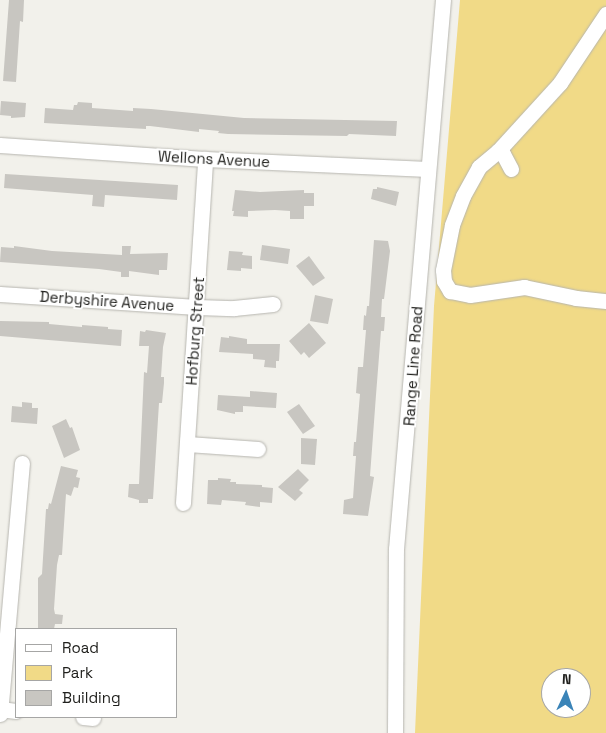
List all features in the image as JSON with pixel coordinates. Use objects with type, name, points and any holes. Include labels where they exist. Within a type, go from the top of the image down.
[{"type":"street","name":"Range Line Road","points":[[395,733],[396,549],[443,0]]},
{"type":"street","points":[[606,14],[560,83],[498,151],[479,167],[463,196],[452,225],[443,270],[444,281],[450,291],[470,295],[524,286],[576,298],[606,300]]},
{"type":"street","name":"Wellons Avenue","points":[[0,145],[205,159],[428,169]]},
{"type":"street","points":[[498,151],[503,154],[511,169]]},
{"type":"street","name":"Hofburg Street","points":[[183,503],[205,159]]},
{"type":"street","name":"Derbyshire Avenue","points":[[0,294],[197,307],[234,308],[273,304]]},
{"type":"street","points":[[188,444],[258,449]]},
{"type":"street","points":[[0,714],[22,463]]},
{"type":"street","points":[[0,709],[15,711]]},
{"type":"green space","points":[[460,0],[606,0],[606,733],[415,733],[434,306]]},
{"type":"building","points":[[9,0],[24,0],[23,22],[20,21],[16,82],[3,81]]},
{"type":"building","points":[[1,101],[26,103],[25,117],[11,118],[11,116],[0,115]]},
{"type":"building","points":[[78,102],[92,103],[92,108],[133,111],[133,108],[151,109],[244,118],[397,121],[396,136],[228,134],[218,133],[219,131],[199,129],[199,132],[150,126],[146,126],[146,129],[44,123],[45,108],[73,110],[74,105],[77,105]]},
{"type":"building","points":[[5,174],[178,185],[177,200],[105,195],[104,207],[92,206],[93,195],[4,188]]},
{"type":"building","points":[[377,187],[399,192],[396,206],[371,199],[373,189],[377,189]]},
{"type":"building","points":[[235,190],[260,192],[304,190],[304,193],[314,193],[314,206],[304,206],[304,219],[290,219],[290,211],[275,210],[248,211],[248,217],[233,216]]},
{"type":"building","points":[[374,240],[388,241],[390,251],[384,299],[382,299],[381,317],[385,317],[384,331],[381,331],[370,476],[374,477],[368,516],[343,514],[344,500],[353,498],[356,456],[353,456],[360,394],[356,393],[358,367],[363,367],[366,330],[363,330],[364,315],[366,316],[367,306],[369,306]]},
{"type":"building","points":[[262,245],[290,249],[288,264],[260,260]]},
{"type":"building","points":[[14,246],[52,251],[122,255],[122,246],[131,246],[130,254],[168,253],[167,270],[159,270],[159,275],[129,271],[129,277],[121,277],[121,272],[99,269],[0,262],[1,247],[14,248]]},
{"type":"building","points":[[229,251],[243,252],[242,255],[252,256],[252,269],[241,268],[241,271],[227,270]]},
{"type":"building","points":[[309,256],[325,278],[313,286],[296,266]]},
{"type":"building","points":[[315,295],[333,299],[328,324],[310,321]]},
{"type":"building","points":[[0,321],[49,322],[49,324],[82,327],[82,325],[108,327],[108,329],[122,330],[121,346],[0,336]]},
{"type":"building","points":[[309,323],[326,343],[309,358],[304,352],[301,355],[289,341]]},
{"type":"building","points":[[146,330],[166,333],[161,377],[164,377],[164,383],[162,403],[159,403],[153,499],[148,499],[148,503],[139,503],[139,500],[128,497],[129,484],[139,484],[144,372],[147,373],[149,346],[139,346],[140,331],[145,332]]},
{"type":"building","points":[[229,336],[247,339],[247,344],[280,344],[279,361],[276,361],[276,368],[264,367],[265,360],[253,359],[253,354],[219,352],[221,337],[229,338]]},
{"type":"building","points":[[250,391],[277,393],[276,408],[243,406],[243,412],[235,412],[235,414],[217,410],[218,395],[250,397]]},
{"type":"building","points":[[22,402],[32,403],[32,408],[38,408],[37,424],[11,422],[12,406],[22,407]]},
{"type":"building","points":[[299,404],[315,426],[303,434],[287,412]]},
{"type":"building","points":[[66,419],[70,428],[72,427],[80,450],[64,458],[52,426]]},
{"type":"building","points":[[301,438],[317,439],[315,465],[301,464]]},
{"type":"building","points":[[61,466],[78,470],[76,477],[80,478],[78,488],[74,487],[71,496],[66,494],[62,555],[59,555],[57,565],[54,609],[55,614],[63,615],[62,624],[55,624],[54,628],[38,628],[38,578],[42,574],[46,509],[48,509],[49,503],[51,504]]},
{"type":"building","points":[[298,469],[309,480],[299,490],[303,493],[295,501],[278,487]]},
{"type":"building","points":[[218,478],[231,479],[230,482],[236,482],[236,484],[262,485],[262,487],[273,488],[272,503],[260,502],[260,507],[245,505],[246,502],[222,500],[221,505],[207,504],[208,480],[218,480]]}]
